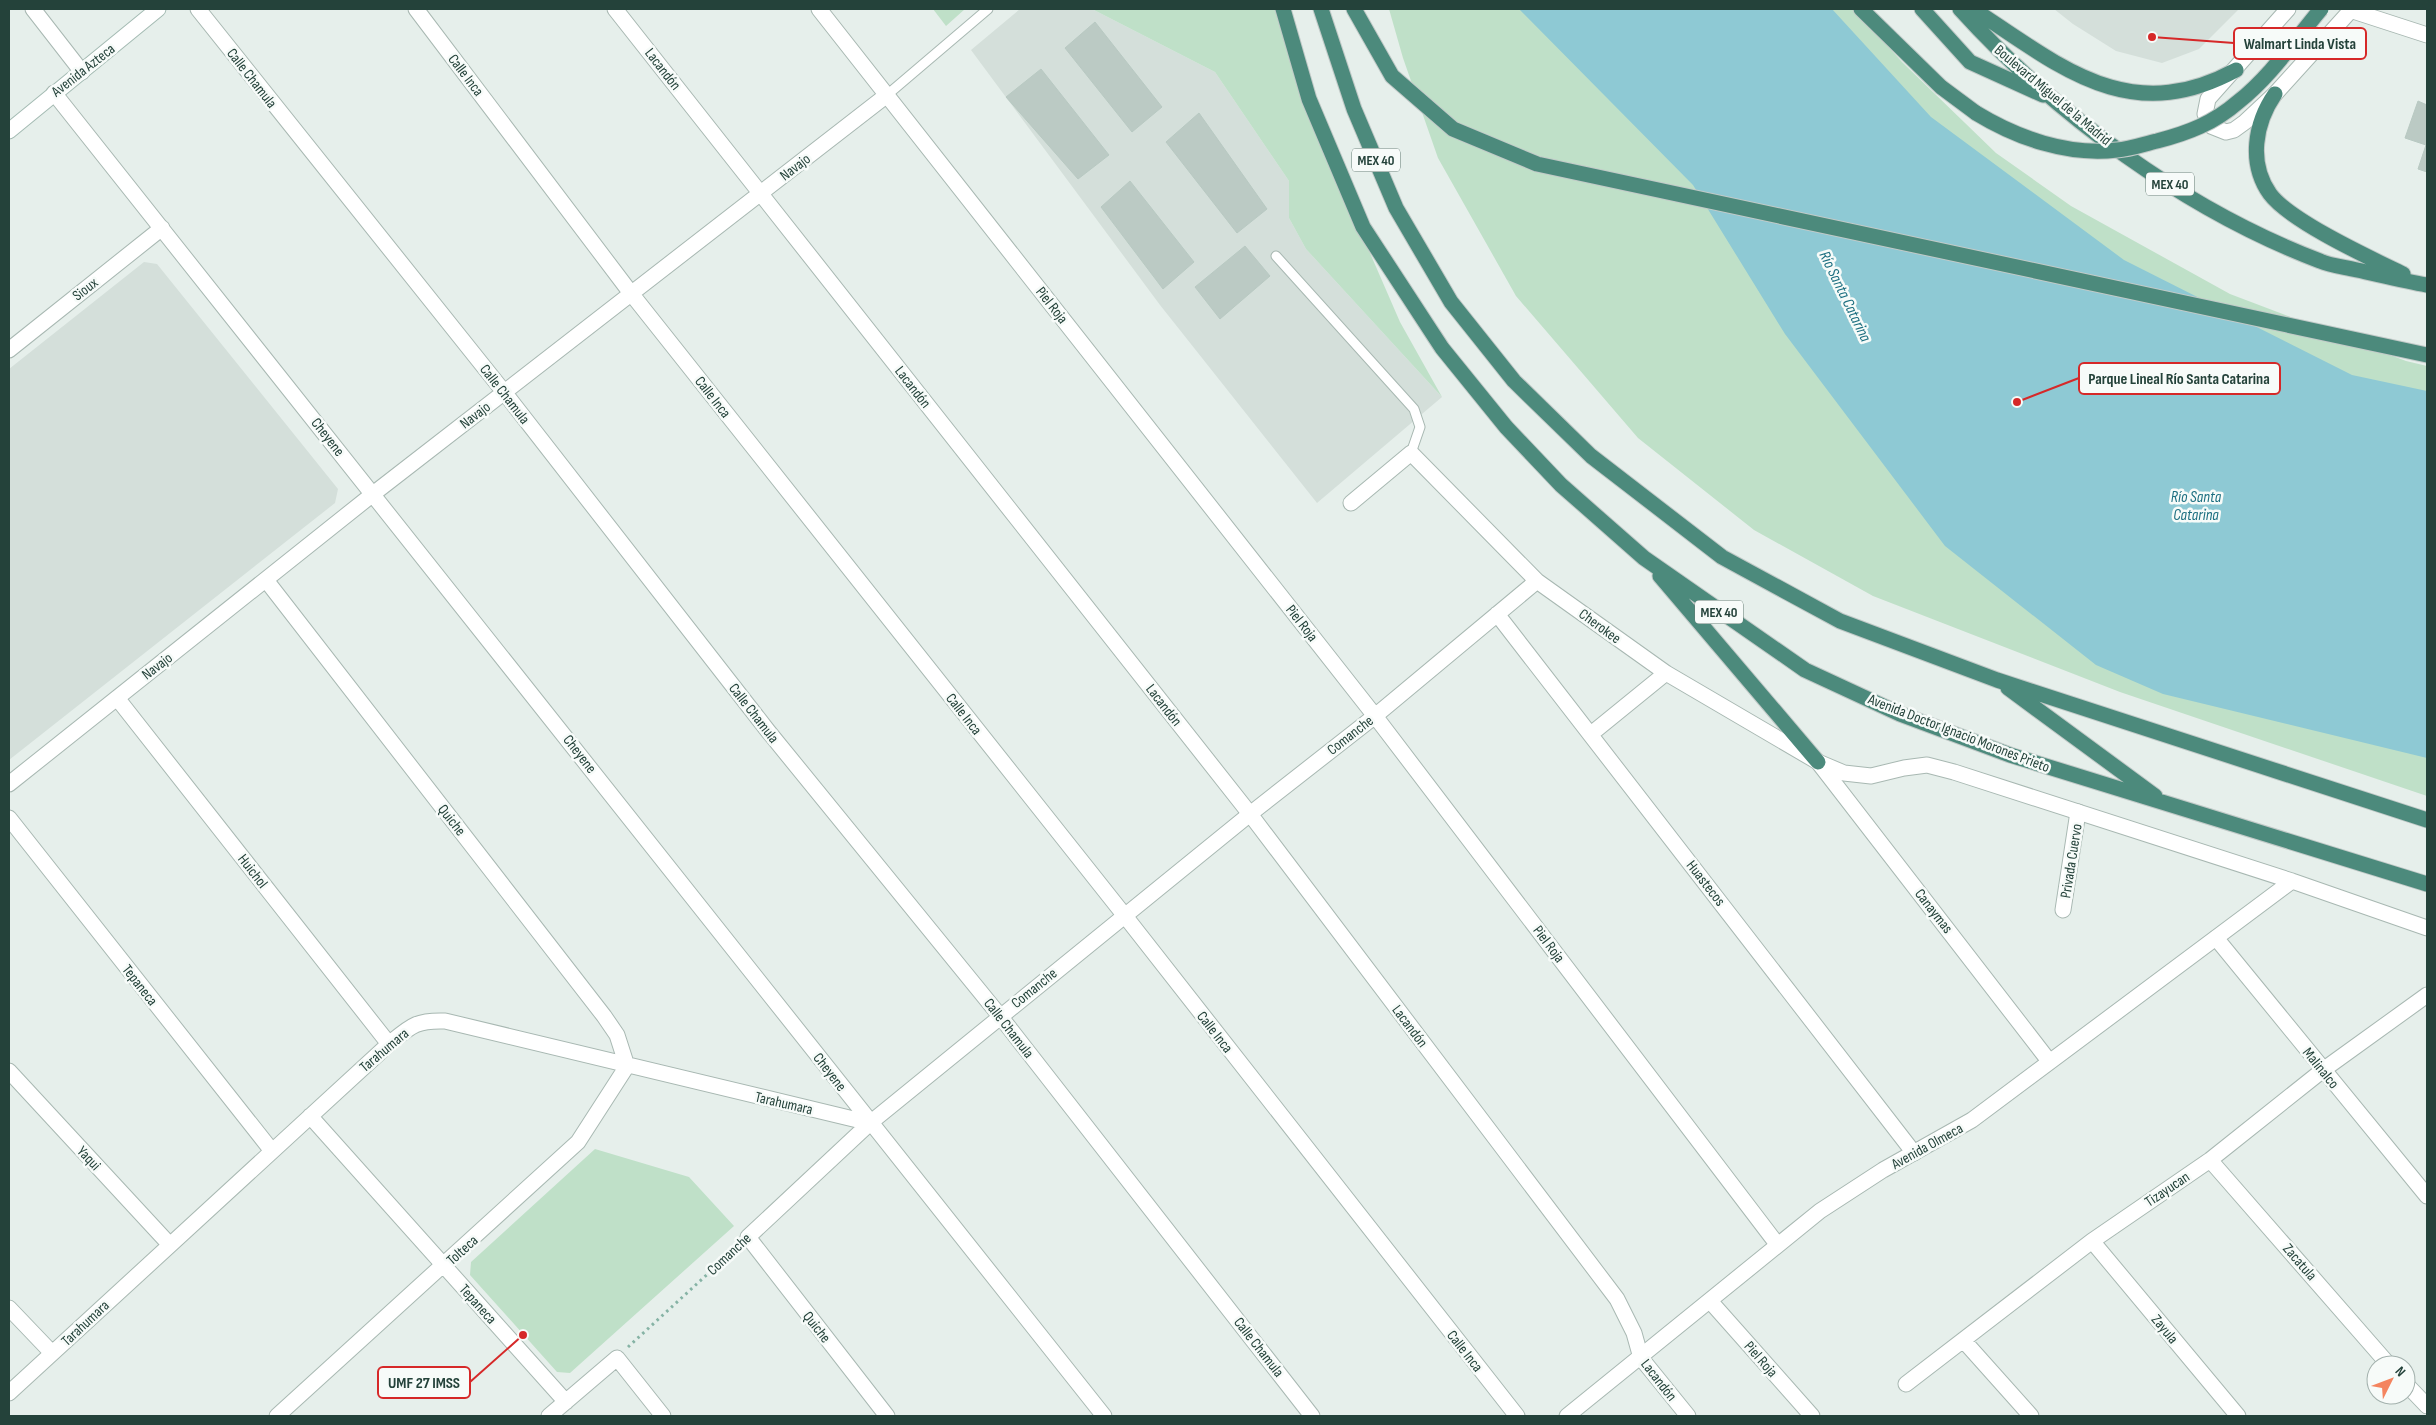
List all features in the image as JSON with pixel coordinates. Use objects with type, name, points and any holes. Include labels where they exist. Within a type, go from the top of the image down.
[{"type":"highway","name":"Avenida Doctor Ignacio Morones Prieto","points":[[1283,9],[1309,99],[1363,227],[1442,348],[1506,427],[1562,485],[1644,558],[1805,670],[1900,714],[2010,755],[2427,884]]},
{"type":"highway","name":"MEX 40","points":[[1321,9],[1354,109],[1396,208],[1452,302],[1514,381],[1591,456],[1722,557],[1840,621],[1997,680],[2427,820]]},
{"type":"highway","points":[[1354,9],[1392,76],[1453,128],[1537,164],[2427,355]]},
{"type":"highway","points":[[1861,9],[1941,86],[1976,113],[2005,128],[2051,145],[2096,151],[2124,149],[2173,137],[2204,125],[2223,114],[2256,86],[2321,9]]},
{"type":"highway","points":[[1922,9],[1970,62],[2055,101]]},
{"type":"highway","name":"Boulevard Miguel de la Madrid","points":[[1960,9],[1990,42],[2055,101],[2151,172],[2244,226],[2322,262],[2425,285]]},
{"type":"highway","points":[[1973,9],[2074,74],[2118,89],[2140,93],[2179,91],[2201,86],[2236,70]]},
{"type":"highway","points":[[2275,94],[2262,118],[2256,144],[2260,175],[2270,194],[2288,211],[2315,228],[2425,285]]},
{"type":"highway","points":[[1644,558],[1818,762]]},
{"type":"highway","points":[[1997,680],[2165,803]]},
{"type":"street","points":[[33,9],[82,72]]},
{"type":"street","name":"Avenida Azteca","points":[[9,131],[158,9]]},
{"type":"street","name":"Calle Chamula","points":[[198,9],[504,392],[768,731],[1000,1016],[1312,1416]]},
{"type":"street","name":"Calle Inca","points":[[416,9],[630,292],[1125,916],[1517,1416]]},
{"type":"street","name":"Lacandón","points":[[615,9],[1250,814],[1617,1299],[1634,1333],[1640,1358],[1688,1416]]},
{"type":"street","name":"Piel Roja","points":[[819,9],[1375,716],[1777,1244]]},
{"type":"street","points":[[2288,9],[2236,70],[2208,99],[2205,114],[2212,126],[2218,130],[2234,130],[2275,94],[2351,10],[2427,34]]},
{"type":"street","name":"Cheyene","points":[[54,93],[1104,1416]]},
{"type":"street","name":"Navajo","points":[[9,784],[630,292],[888,95]]},
{"type":"street","name":"Sioux","points":[[9,350],[162,228]]},
{"type":"street","points":[[1351,503],[1411,453]]},
{"type":"street","name":"Cherokee","points":[[1411,453],[1537,581],[1666,673],[1818,762]]},
{"type":"street","name":"Quiche","points":[[266,580],[604,1016],[617,1036],[627,1066]]},
{"type":"street","name":"Comanche","points":[[748,1237],[870,1123],[1250,814],[1375,716],[1537,581]]},
{"type":"street","name":"Huastecos","points":[[1497,614],[1914,1153]]},
{"type":"street","points":[[1591,734],[1666,673]]},
{"type":"street","name":"Huichol","points":[[117,698],[388,1044]]},
{"type":"street","points":[[1818,762],[1844,773],[1871,776],[1927,765],[1954,772],[2292,881],[2427,928]]},
{"type":"street","name":"Canaymas","points":[[1818,762],[2050,1061]]},
{"type":"street","name":"Privada Cuervo","points":[[2063,910],[2078,812]]},
{"type":"street","name":"Tepaneca","points":[[9,818],[272,1151]]},
{"type":"street","name":"Avenida Olmeca","points":[[1567,1416],[1710,1302],[1777,1244],[1852,1190],[1972,1120],[2292,881]]},
{"type":"street","name":"Malinalco","points":[[2216,938],[2322,1070],[2427,1196]]},
{"type":"street","name":"Tizayucan","points":[[1906,1384],[1964,1342],[2092,1241],[2210,1160],[2322,1070],[2427,995]]},
{"type":"street","name":"Tarahumara","points":[[9,1393],[388,1044],[407,1029],[423,1020],[445,1020],[627,1066],[870,1123]]},
{"type":"street","name":"Tolteca","points":[[277,1416],[578,1142],[627,1066]]},
{"type":"street","name":"Yaqui","points":[[9,1071],[170,1245]]},
{"type":"street","name":"Tepaneca","points":[[310,1116],[566,1402]]},
{"type":"street","name":"Zacatula","points":[[2210,1160],[2380,1355]]},
{"type":"street","name":"Quiche","points":[[748,1237],[887,1416]]},
{"type":"street","name":"Zayula","points":[[2092,1241],[2238,1416]]},
{"type":"street","name":"Piel Roja","points":[[1710,1302],[1812,1416]]},
{"type":"street","points":[[9,1308],[52,1354]]},
{"type":"street","points":[[1964,1342],[2031,1416]]},
{"type":"street","points":[[549,1416],[617,1358],[663,1416]]},
{"type":"street","points":[[2416,1394],[2427,1406]]},
{"type":"lane","name":"Navajo","points":[[888,95],[988,9]]},
{"type":"lane","points":[[1276,256],[1414,409],[1420,427],[1411,453]]},
{"type":"path","name":"Comanche","points":[[617,1358],[748,1237]]},
{"type":"shaded area","points":[[1020,9],[1092,9],[1215,72],[1289,181],[1289,218],[1306,249],[1442,397],[1317,503],[1160,305],[971,50]]},
{"type":"shaded area","points":[[2054,9],[2239,9],[2199,49],[2162,63],[2116,51],[2073,24]]},
{"type":"shaded area","points":[[144,262],[157,264],[338,489],[335,503],[9,760],[9,369]]},
{"type":"green space","points":[[933,9],[965,9],[946,26]]},
{"type":"green space","points":[[1092,9],[1283,9],[1323,145],[1400,322],[1442,397],[1306,249],[1289,218],[1289,181],[1215,72]]},
{"type":"green space","name":"Río Santa Catarina","points":[[1389,9],[1855,9],[1902,62],[1996,153],[2071,206],[2230,294],[2406,361],[2427,366],[2427,796],[2120,692],[1873,596],[1754,530],[1638,438],[1516,296],[1438,158],[1403,58]]},
{"type":"green space","points":[[595,1149],[689,1177],[734,1226],[570,1373],[557,1372],[470,1275],[471,1262]]},
{"type":"water","name":"Río Santa Catarina","points":[[1519,9],[1832,9],[1931,117],[2124,260],[2352,375],[2427,391],[2427,758],[2163,694],[2096,665],[1945,546],[1785,334],[1693,185]]},
{"type":"building","points":[[1095,22],[1162,107],[1132,132],[1065,48]]},
{"type":"building","points":[[1041,69],[1109,155],[1078,179],[1006,97]]},
{"type":"building","points":[[2418,101],[2427,105],[2427,172],[2418,169],[2426,145],[2405,138]]},
{"type":"building","points":[[1199,113],[1267,209],[1237,233],[1166,142]]},
{"type":"building","points":[[1130,181],[1194,262],[1163,289],[1101,207]]},
{"type":"building","points":[[1245,246],[1270,276],[1220,319],[1195,287]]},
{"type":"place","name":"Walmart Linda Vista","points":[[2152,37]]},
{"type":"place","name":"Parque Lineal Río Santa Catarina","points":[[2017,402]]},
{"type":"place","name":"UMF 27 IMSS","points":[[523,1335]]}]
